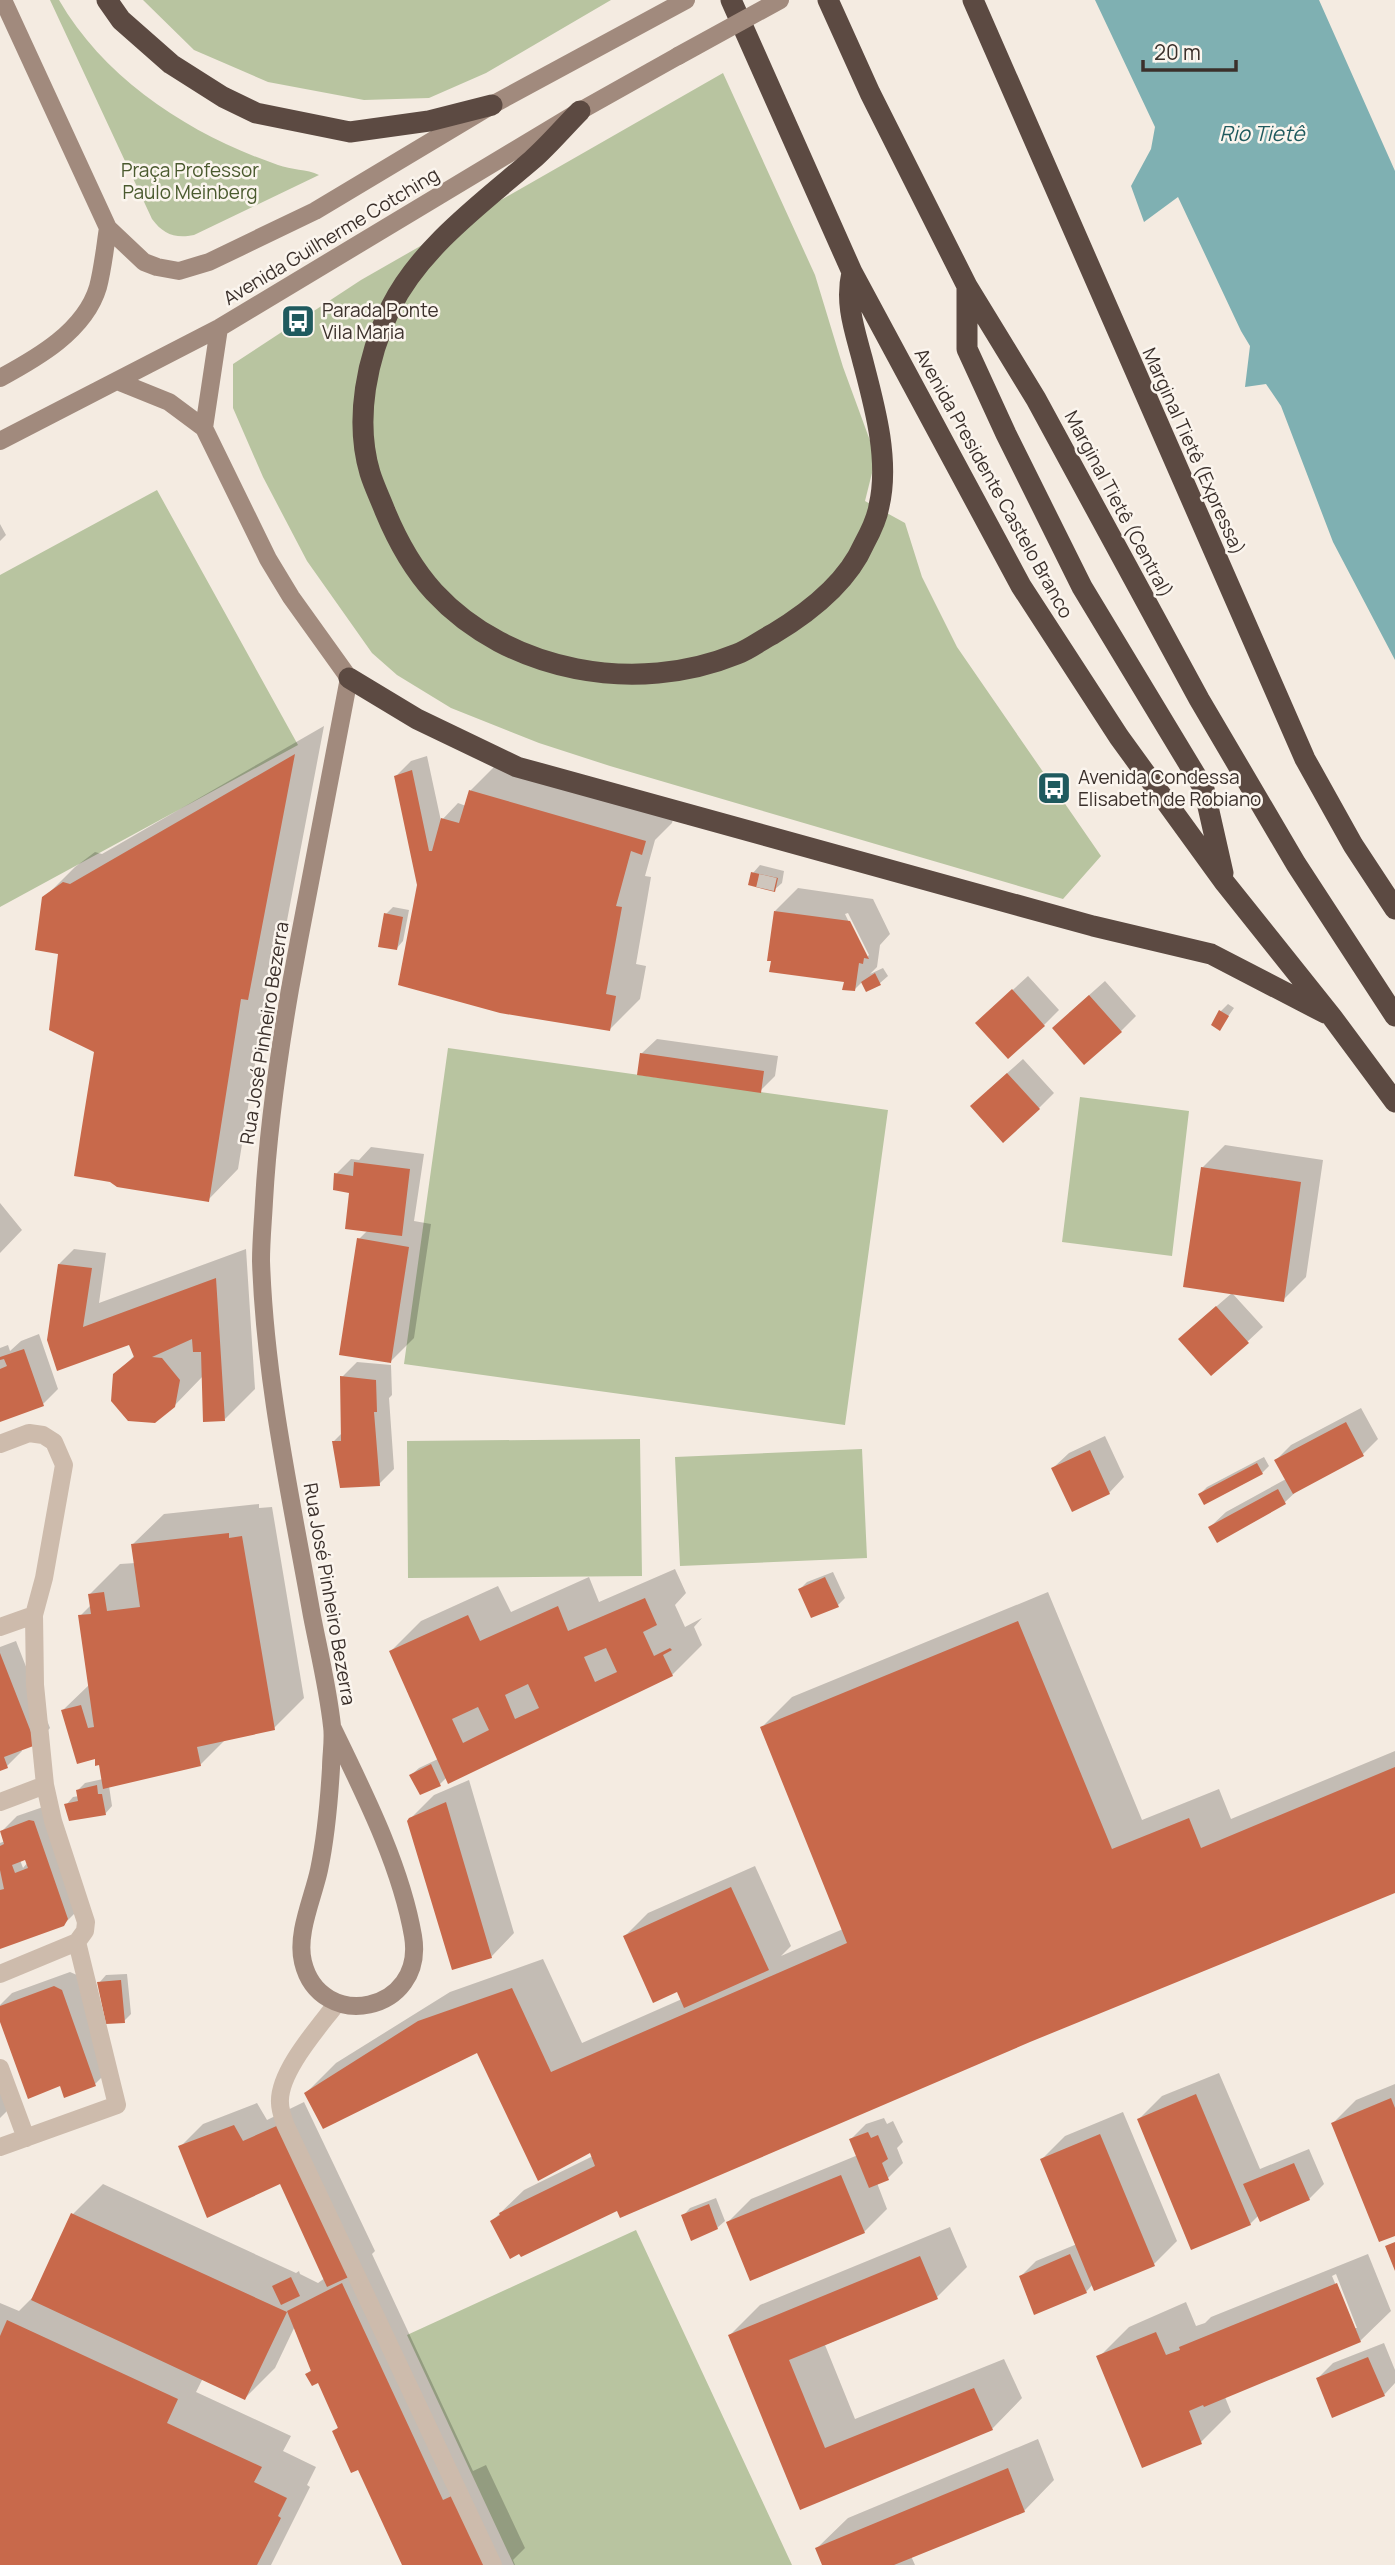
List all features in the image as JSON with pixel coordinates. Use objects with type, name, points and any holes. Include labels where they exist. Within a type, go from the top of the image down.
[{"type":"highway","points":[[107,0],[121,20],[171,64],[223,97],[256,113],[350,132],[429,121],[492,105]]},
{"type":"highway","name":"Avenida Presidente Castelo Branco","points":[[730,0],[852,272],[1021,586],[1119,737],[1226,883],[1332,1017]]},
{"type":"highway","name":"Marginal Tietê (Central)","points":[[828,0],[870,93],[967,286],[1036,399],[1199,699],[1296,864],[1395,1016]]},
{"type":"highway","name":"Marginal Tietê (Expressa)","points":[[973,0],[1305,759],[1353,845],[1395,909]]},
{"type":"highway","points":[[580,111],[535,157],[459,223],[421,263],[393,304],[374,350],[361,421],[370,472],[398,541],[434,591],[473,627],[531,657],[582,670],[637,676],[684,671],[738,654],[796,620],[839,582],[863,548],[879,507],[881,483],[881,446],[871,391],[848,307],[848,287],[852,272]]},
{"type":"highway","points":[[967,286],[967,349],[1006,435],[1082,587],[1203,789],[1226,883]]},
{"type":"highway","points":[[349,678],[417,719],[517,766],[1093,926],[1211,954],[1332,1017],[1395,1102]]},
{"type":"street","points":[[0,378],[55,344],[87,309],[97,289],[107,228],[3,0]]},
{"type":"street","name":"Avenida Guilherme Cotching","points":[[107,228],[144,262],[157,267],[179,271],[209,262],[316,211],[492,105],[687,0]]},
{"type":"street","name":"Avenida Guilherme Cotching","points":[[0,441],[219,328],[580,111],[780,0]]},
{"type":"street","points":[[204,428],[219,328]]},
{"type":"street","points":[[117,381],[169,402],[204,428],[268,559],[349,678]]},
{"type":"street","name":"Rua José Pinheiro Bezerra","points":[[333,1729],[395,1872],[406,1904],[415,1957],[411,1973],[399,1989],[383,2001],[365,2007],[337,2003],[320,1993],[308,1977],[302,1958],[303,1939],[320,1867],[329,1800],[333,1729],[272,1394],[261,1258],[273,1086],[313,858],[349,678]]},
{"type":"street","points":[[0,1444],[29,1433],[43,1434],[54,1443],[64,1465],[44,1578],[34,1615],[36,1685],[45,1785],[53,1821],[86,1922],[85,1931],[77,1942],[0,1974]]},
{"type":"street","points":[[0,1627],[34,1615]]},
{"type":"street","points":[[0,1802],[45,1785]]},
{"type":"street","points":[[0,2147],[117,2105],[77,1942]]},
{"type":"street","points":[[337,2003],[298,2055],[286,2078],[279,2101],[285,2124],[493,2565]]},
{"type":"street","points":[[0,2068],[26,2138]]},
{"type":"green space","name":"Praça Professor Paulo Meinberg","points":[[50,0],[59,0],[78,29],[126,80],[183,121],[246,153],[283,167],[319,175],[194,235],[175,236],[165,232],[152,219]]},
{"type":"green space","points":[[143,0],[611,0],[486,73],[429,98],[364,100],[268,82],[194,50]]},
{"type":"green space","points":[[723,73],[815,275],[843,367],[876,457],[865,501],[905,523],[922,577],[957,647],[1101,856],[1063,899],[610,766],[539,743],[451,708],[397,675],[372,653],[307,561],[263,477],[233,408],[233,364],[361,280]]},
{"type":"green space","points":[[157,490],[298,745],[0,907],[0,575]]},
{"type":"green space","points":[[448,1048],[888,1110],[845,1425],[404,1364]]},
{"type":"green space","points":[[1080,1097],[1189,1111],[1172,1256],[1062,1242]]},
{"type":"green space","points":[[640,1439],[642,1576],[408,1578],[407,1441]]},
{"type":"green space","points":[[862,1449],[867,1558],[680,1566],[675,1457]]},
{"type":"green space","points":[[636,2230],[792,2565],[514,2565],[407,2335]]},
{"type":"water","name":"Rio Tietê","points":[[1095,0],[1319,0],[1395,171],[1395,660],[1333,542],[1281,406],[1266,384],[1245,387],[1250,346],[1178,197],[1144,222],[1131,186],[1151,149],[1155,127]]},
{"type":"building","points":[[295,754],[248,1000],[241,999],[209,1202],[117,1187],[110,1182],[74,1176],[94,1052],[49,1030],[58,954],[35,950],[42,897],[63,882],[70,884]]},
{"type":"building","points":[[412,770],[429,851],[432,851],[441,818],[459,823],[469,790],[646,841],[642,855],[631,851],[616,906],[622,907],[606,994],[616,996],[610,1031],[500,1013],[398,985],[417,885],[394,776]]},
{"type":"building","points":[[751,872],[778,878],[775,892],[748,885]]},
{"type":"building","points":[[774,911],[850,921],[869,959],[864,958],[863,964],[859,963],[855,991],[842,990],[844,982],[769,972],[771,961],[767,961]]},
{"type":"building","points":[[384,913],[403,917],[397,950],[378,947]]},
{"type":"building","points":[[875,973],[881,985],[866,992],[861,982]]},
{"type":"building","points":[[1012,989],[1045,1026],[1008,1059],[975,1023]]},
{"type":"building","points":[[1089,995],[1122,1032],[1084,1065],[1052,1028]]},
{"type":"building","points":[[1219,1010],[1229,1016],[1220,1031],[1211,1025]]},
{"type":"building","points":[[640,1053],[764,1071],[761,1093],[637,1075]]},
{"type":"building","points":[[1007,1073],[1040,1109],[1003,1143],[970,1106]]},
{"type":"building","points":[[354,1162],[410,1169],[402,1236],[345,1229],[349,1193],[333,1190],[334,1173],[353,1176]]},
{"type":"building","points":[[1201,1167],[1301,1182],[1284,1302],[1183,1287]]},
{"type":"building","points":[[357,1238],[409,1247],[391,1363],[339,1355]]},
{"type":"building","points":[[58,1264],[92,1268],[83,1327],[216,1278],[225,1421],[203,1422],[201,1352],[193,1352],[192,1339],[152,1357],[162,1358],[180,1380],[175,1407],[155,1423],[128,1421],[111,1401],[113,1374],[134,1357],[129,1345],[57,1371],[47,1340]]},
{"type":"building","points":[[1216,1306],[1249,1343],[1211,1376],[1178,1339]]},
{"type":"building","points":[[24,1349],[44,1406],[0,1422],[0,1369],[7,1366],[0,1357]]},
{"type":"building","points":[[340,1376],[376,1380],[377,1412],[374,1412],[380,1486],[340,1488],[332,1441],[341,1441]]},
{"type":"building","points":[[1346,1422],[1364,1456],[1293,1494],[1274,1460]]},
{"type":"building","points":[[1090,1450],[1110,1494],[1072,1512],[1051,1468]]},
{"type":"building","points":[[1257,1463],[1263,1474],[1204,1505],[1198,1494]]},
{"type":"building","points":[[1278,1489],[1286,1504],[1217,1543],[1208,1527]]},
{"type":"building","points":[[229,1533],[229,1538],[242,1536],[275,1730],[197,1747],[201,1766],[103,1789],[99,1765],[95,1766],[95,1759],[77,1764],[61,1710],[81,1705],[88,1728],[94,1727],[78,1615],[91,1614],[88,1594],[104,1592],[107,1611],[140,1607],[131,1544]]},
{"type":"building","points":[[825,1577],[839,1607],[811,1618],[798,1589]]},
{"type":"building","points":[[645,1598],[657,1625],[643,1632],[654,1656],[670,1648],[672,1650],[663,1655],[673,1676],[448,1784],[389,1651],[468,1615],[480,1641],[558,1606],[568,1631]],"holes":[[[606,1648],[617,1672],[595,1682],[584,1657]],[[528,1684],[539,1708],[515,1719],[505,1695]],[[478,1707],[489,1730],[463,1743],[452,1719]]]},
{"type":"building","points":[[1018,1621],[1112,1849],[1189,1818],[1201,1848],[1395,1767],[1395,1893],[1030,2042],[620,2218],[617,2211],[521,2257],[519,2254],[510,2259],[490,2221],[500,2215],[499,2213],[595,2166],[590,2153],[538,2181],[477,2053],[323,2129],[304,2093],[418,2021],[512,1988],[551,2072],[847,1943],[760,1727]]},
{"type":"building","points":[[0,1653],[36,1745],[4,1757],[8,1768],[0,1771]]},
{"type":"building","points":[[431,1764],[441,1786],[420,1795],[409,1775]]},
{"type":"building","points":[[97,1785],[98,1794],[102,1794],[106,1815],[69,1821],[64,1804],[78,1801],[76,1790]]},
{"type":"building","points":[[446,1802],[492,1958],[452,1970],[407,1821]]},
{"type":"building","points":[[29,1820],[34,1821],[68,1919],[64,1926],[0,1949],[0,1890],[4,1889],[0,1870],[0,1846],[4,1844],[0,1831]],"holes":[[[25,1860],[28,1868],[15,1873],[12,1865]]]},
{"type":"building","points":[[731,1887],[769,1970],[684,2008],[677,1992],[653,2003],[623,1936]]},
{"type":"building","points":[[121,1980],[125,2023],[106,2024],[97,1982]]},
{"type":"building","points":[[54,1986],[62,1990],[96,2086],[64,2098],[60,2086],[28,2099],[0,2022],[0,2006]]},
{"type":"building","points":[[1196,2094],[1251,2225],[1191,2250],[1137,2119]]},
{"type":"building","points":[[1391,2098],[1395,2108],[1395,2236],[1379,2242],[1331,2123]]},
{"type":"building","points":[[281,2124],[353,2275],[327,2287],[280,2184],[207,2218],[178,2146],[234,2125],[243,2141]]},
{"type":"building","points":[[868,2132],[871,2138],[878,2135],[888,2159],[882,2163],[889,2180],[869,2188],[849,2139]]},
{"type":"building","points":[[1100,2134],[1155,2266],[1094,2291],[1040,2159]]},
{"type":"building","points":[[1294,2163],[1310,2200],[1260,2222],[1243,2184]]},
{"type":"building","points":[[841,2175],[865,2233],[750,2281],[726,2222]]},
{"type":"building","points":[[709,2204],[718,2229],[691,2241],[681,2215]]},
{"type":"building","points":[[71,2213],[287,2312],[245,2400],[31,2300]]},
{"type":"building","points":[[1395,2242],[1395,2271],[1385,2246]]},
{"type":"building","points":[[1070,2254],[1087,2293],[1034,2315],[1019,2276]]},
{"type":"building","points":[[920,2256],[938,2299],[789,2360],[825,2448],[974,2388],[993,2430],[800,2510],[728,2335]]},
{"type":"building","points":[[291,2277],[300,2296],[281,2305],[272,2286]]},
{"type":"building","points":[[342,2283],[443,2500],[456,2494],[489,2565],[402,2565],[358,2470],[351,2473],[332,2431],[338,2428],[318,2383],[312,2386],[305,2374],[311,2371],[287,2311]]},
{"type":"building","points":[[1337,2283],[1361,2342],[1189,2411],[1202,2444],[1142,2468],[1096,2356],[1156,2332],[1166,2355],[1180,2350],[1179,2347]]},
{"type":"building","points":[[7,2320],[178,2399],[167,2423],[262,2467],[254,2482],[287,2498],[278,2516],[281,2518],[257,2565],[0,2565],[0,2336]]},
{"type":"building","points":[[1368,2357],[1385,2396],[1332,2418],[1316,2378]]},
{"type":"building","points":[[1008,2468],[1025,2512],[894,2565],[822,2565],[815,2548]]},
{"type":"tunnel","points":[[765,889],[768,876]]},
{"type":"place","name":"Parada Ponte Vila Maria","points":[[298,321]]},
{"type":"place","name":"Avenida Condessa Elisabeth de Robiano","points":[[1054,788]]}]
